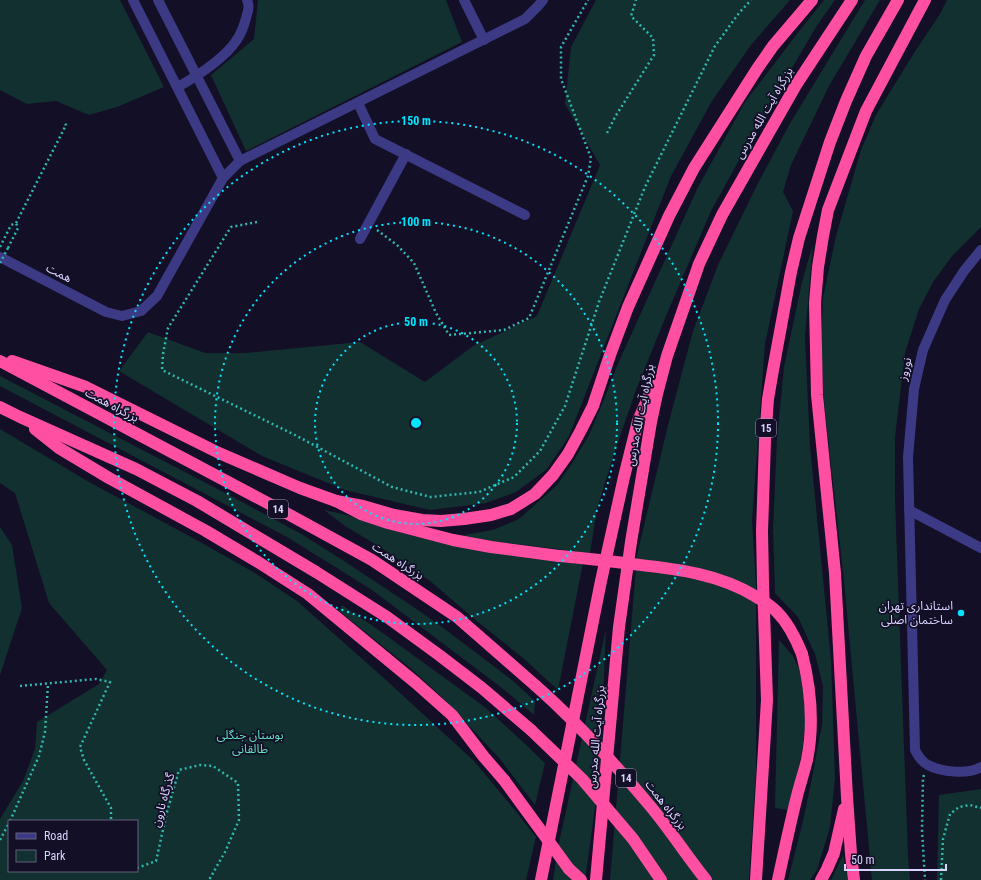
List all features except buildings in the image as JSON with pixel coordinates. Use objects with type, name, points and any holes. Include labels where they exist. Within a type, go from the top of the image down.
[{"type":"highway","points":[[336,501],[363,506],[394,515],[422,520],[441,521],[491,515],[510,509],[535,494],[553,475],[568,454],[581,430],[592,406],[628,308],[669,216],[694,168],[773,46],[812,0]]},
{"type":"highway","name":"بزرگراه آیت الله مدرس","points":[[596,880],[620,619],[651,422],[666,356],[698,264],[722,215],[796,85],[852,0]]},
{"type":"highway","name":"15","points":[[756,880],[767,700],[764,646],[762,530],[765,440],[770,384],[791,272],[799,238],[830,142],[866,56],[898,0]]},
{"type":"highway","points":[[854,880],[847,797],[835,573],[817,395],[815,303],[818,267],[828,210],[866,111],[925,0]]},
{"type":"highway","points":[[541,880],[601,581],[624,477],[638,421],[666,356]]},
{"type":"highway","points":[[0,357],[86,387],[219,453],[300,488],[336,501],[361,514],[388,524],[453,540],[491,547],[679,569],[722,580],[739,587],[766,603],[777,612],[794,636],[802,654],[807,674],[811,710],[807,760],[797,794],[778,880]]},
{"type":"highway","name":"بزرگراه همت","points":[[0,362],[277,508],[372,560],[458,617],[558,706],[608,756],[652,808],[706,880]]},
{"type":"highway","points":[[0,407],[20,418],[136,469],[190,497],[309,568],[387,617],[439,654],[531,730],[582,779],[633,839],[662,880]]},
{"type":"highway","points":[[20,418],[59,448],[109,478],[206,531],[308,594],[416,683],[452,715],[484,757],[504,780],[576,880]]},
{"type":"highway","points":[[821,880],[834,853],[847,797]]},
{"type":"highway","points":[[569,869],[581,880]]},
{"type":"street","points":[[133,0],[223,178]]},
{"type":"street","points":[[158,0],[240,161]]},
{"type":"street","points":[[178,88],[197,76],[222,56],[236,41],[244,24],[249,5],[247,0]]},
{"type":"street","points":[[464,0],[484,40]]},
{"type":"street","name":"همت","points":[[0,257],[106,312],[122,316],[142,312],[157,296],[223,178],[240,161],[525,19],[543,0]]},
{"type":"street","points":[[358,102],[375,139],[525,215]]},
{"type":"street","points":[[360,239],[406,154]]},
{"type":"street","name":"نوروز","points":[[926,764],[918,757],[915,750],[908,457],[914,389],[923,350],[945,300],[964,271],[981,250]]},
{"type":"street","points":[[910,510],[981,548]]},
{"type":"street","points":[[926,764],[940,770],[954,772],[968,772],[981,767]]},
{"type":"path","points":[[607,133],[615,117],[654,55],[653,38],[631,16],[636,0]]},
{"type":"path","points":[[256,222],[231,227],[168,328],[163,354],[162,370],[295,435],[392,487],[431,498],[479,492],[514,477],[540,451],[565,406],[599,302],[645,186],[715,46],[739,13],[751,0]]},
{"type":"path","points":[[1,245],[11,225],[16,223],[66,125],[65,124]]},
{"type":"path","points":[[0,263],[18,228],[16,223]]},
{"type":"path","points":[[20,686],[96,679],[110,682],[80,747],[84,760],[111,808],[111,820]]},
{"type":"path","points":[[11,820],[39,756],[45,732],[48,684]]},
{"type":"path","points":[[926,764],[923,778],[922,830],[926,880]]},
{"type":"path","name":"گذرگاه نارون","points":[[138,868],[156,860],[167,812],[179,770],[200,765],[213,766],[238,783],[239,820],[225,852],[209,880]]},
{"type":"path","points":[[942,880],[943,839],[950,814],[959,808],[970,805],[981,808]]},
{"type":"path","points":[[0,840],[8,826]]},
{"type":"green space","points":[[0,0],[120,0],[164,87],[117,107],[89,115],[56,101],[27,104],[0,90]]},
{"type":"green space","points":[[258,0],[446,0],[462,42],[246,151],[211,75],[254,39]]},
{"type":"green space","points":[[596,0],[790,0],[751,45],[712,101],[671,176],[569,436],[547,469],[516,492],[486,503],[430,510],[345,490],[262,456],[119,371],[148,332],[205,353],[245,353],[360,342],[425,382],[473,346],[537,316],[600,165],[565,104],[571,47]]},
{"type":"green space","points":[[824,0],[835,0],[816,27],[754,133],[711,211],[666,316],[636,390],[615,451],[597,509],[590,553],[457,538],[469,534],[493,530],[519,519],[557,485],[571,465],[589,435],[617,366],[698,187],[745,102]]},
{"type":"green space","points":[[865,0],[880,0],[829,86],[791,165],[783,192],[793,211],[765,344],[752,521],[756,585],[756,770],[749,880],[610,880],[637,555],[668,425],[693,331],[718,265],[757,185],[789,125]]},
{"type":"green space","points":[[947,0],[981,0],[981,227],[952,256],[933,282],[919,309],[905,353],[895,437],[895,499],[910,880],[872,880],[843,571],[824,401],[822,367],[823,298],[836,236],[861,150],[876,115],[940,14]]},
{"type":"green space","points":[[813,244],[805,337],[810,446],[831,660],[835,778],[830,827],[817,870],[810,880],[788,880],[803,821],[822,724],[823,686],[815,654],[798,617],[775,593],[773,529],[777,439],[784,367],[802,282]]},
{"type":"green space","points":[[0,376],[231,496],[303,535],[341,559],[442,627],[512,680],[535,701],[534,715],[502,688],[372,590],[287,537],[0,386]]},
{"type":"green space","name":"بوستان جنگلی طالقانی","points":[[0,429],[89,482],[255,573],[297,601],[474,761],[518,814],[536,837],[526,880],[0,880],[0,819],[23,781],[35,749],[37,722],[99,684],[107,670],[49,603],[15,493],[0,483]]},
{"type":"green space","points":[[324,510],[347,515],[405,534],[465,548],[583,563],[558,690],[523,658],[430,581],[380,547],[345,526]]},
{"type":"green space","points":[[0,527],[12,545],[22,608],[0,675]]},
{"type":"green space","points":[[342,605],[486,708],[545,763],[535,805],[500,759],[441,696],[409,667],[339,611]]},
{"type":"green space","points":[[606,629],[600,772],[585,880],[553,880],[558,847]]},
{"type":"green space","points":[[779,640],[793,656],[799,669],[805,700],[805,727],[802,753],[788,810],[775,808]]},
{"type":"green space","points":[[981,789],[981,880],[937,880],[939,795]]},
{"type":"green space","points":[[843,855],[848,880],[831,880]]},
{"type":"place","name":"استانداری تهران ساختمان اصلی","points":[[961,613]]}]
